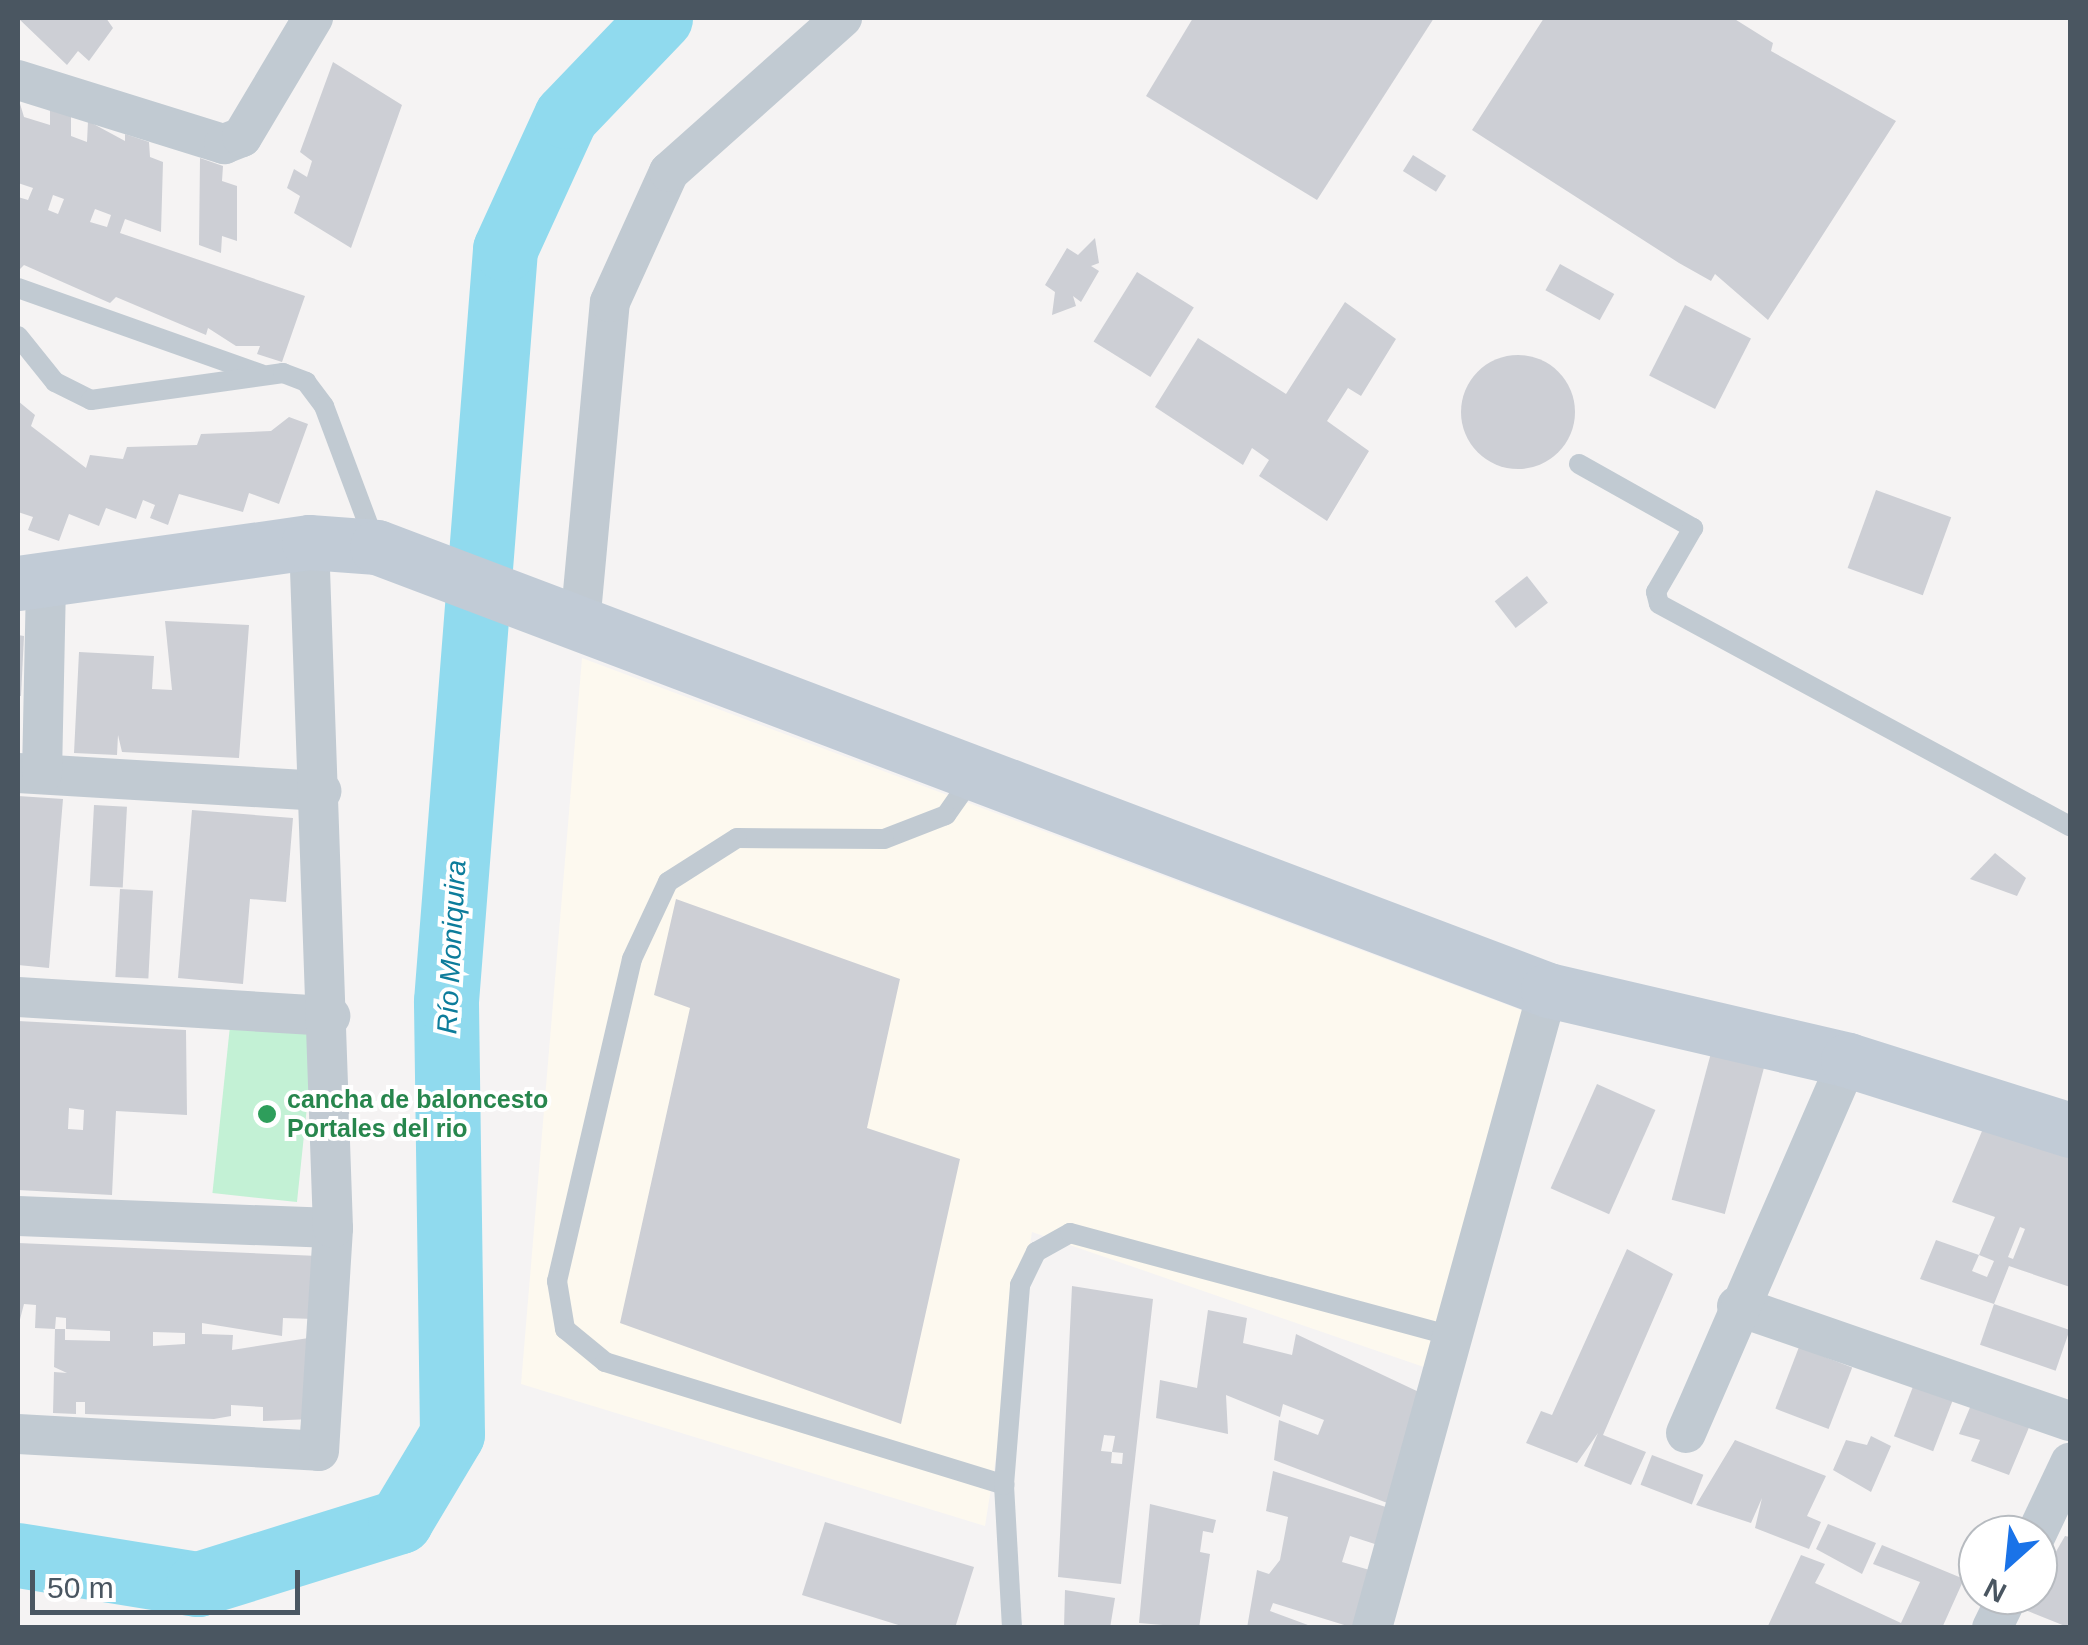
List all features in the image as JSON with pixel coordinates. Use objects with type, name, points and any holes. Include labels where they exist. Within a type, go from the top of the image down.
[{"type":"main road","points":[[32,584],[309,542],[397,554],[1548,990],[1848,1060],[2070,1130]]},
{"type":"street","points":[[18,80],[65,98],[224,144],[242,137],[314,18]]},
{"type":"street","points":[[560,616],[610,302],[669,172],[842,18]]},
{"type":"street","points":[[18,50],[65,98]]},
{"type":"street","points":[[18,1434],[312,1456],[321,1441],[333,1228],[330,1016],[309,542]]},
{"type":"street","points":[[32,584],[30,774],[321,791]]},
{"type":"street","points":[[1372,1628],[1548,990]]},
{"type":"street","points":[[18,996],[330,1016]]},
{"type":"street","points":[[1686,1434],[1737,1306],[1848,1060]]},
{"type":"street","points":[[18,1216],[333,1228]]},
{"type":"street","points":[[1737,1306],[2070,1421]]},
{"type":"street","points":[[2045,1515],[2070,1463]]},
{"type":"lane","points":[[18,288],[266,376],[306,382],[324,406],[397,554]]},
{"type":"lane","points":[[18,336],[55,382],[92,400],[266,376]]},
{"type":"lane","points":[[1579,464],[1694,528],[1656,592],[1659,604],[2070,826]]},
{"type":"lane","points":[[975,774],[946,815],[884,838],[738,838],[668,882],[632,959],[557,1281],[565,1329],[605,1362],[1004,1485]]},
{"type":"lane","points":[[1012,1628],[1004,1485],[1020,1285],[1036,1252],[1070,1233],[1452,1336]]},
{"type":"shaded area","points":[[582,658],[1547,1020],[1447,1375],[1032,1232],[985,1526],[521,1384]]},
{"type":"green space","name":"cancha de baloncesto Portales del rio","points":[[230,1026],[315,1035],[297,1202],[212,1193]]},
{"type":"building","points":[[18,18],[106,18],[113,28],[89,61],[78,51],[67,65]]},
{"type":"building","points":[[1193,18],[1434,18],[1317,200],[1146,96]]},
{"type":"building","points":[[1544,18],[1733,18],[1773,43],[1771,51],[1896,121],[1768,320],[1715,274],[1711,281],[1679,263],[1472,130]]},
{"type":"building","points":[[333,62],[402,105],[351,248],[294,213],[300,196],[287,188],[294,169],[307,177],[312,161],[300,152]]},
{"type":"building","points":[[18,97],[24,117],[50,125],[50,109],[71,116],[71,136],[87,142],[88,121],[125,141],[125,134],[149,142],[150,157],[163,162],[161,232],[125,219],[120,233],[305,296],[282,362],[257,354],[260,346],[236,346],[208,328],[206,335],[116,297],[110,303],[24,265],[18,271],[18,197],[28,200],[33,188],[18,183]],"holes":[[[53,195],[64,199],[58,214],[48,210]],[[95,209],[111,215],[107,227],[90,222]]]},
{"type":"building","points":[[1413,155],[1446,176],[1436,192],[1403,171]]},
{"type":"building","points":[[200,158],[223,166],[222,181],[237,186],[237,241],[222,236],[221,253],[199,245]]},
{"type":"building","points":[[1095,238],[1099,263],[1091,266],[1099,271],[1081,302],[1073,296],[1076,306],[1052,315],[1055,292],[1045,285],[1067,248],[1078,255]]},
{"type":"building","points":[[1560,264],[1614,294],[1600,320],[1545,290]]},
{"type":"building","points":[[1137,272],[1194,308],[1150,377],[1094,342]]},
{"type":"building","points":[[1345,302],[1396,339],[1361,396],[1348,388],[1327,421],[1369,451],[1327,521],[1259,476],[1269,460],[1252,448],[1243,465],[1155,407],[1198,338],[1286,394]]},
{"type":"building","points":[[1685,305],[1751,339],[1715,409],[1649,375]]},
{"type":"building","points":[[1518,355],[1540,359],[1558,372],[1571,390],[1575,412],[1571,434],[1558,452],[1540,465],[1518,469],[1496,465],[1478,452],[1465,434],[1461,412],[1465,390],[1478,372],[1496,359]]},
{"type":"building","points":[[18,401],[35,415],[31,426],[86,468],[90,455],[123,459],[127,447],[197,445],[201,434],[271,431],[289,417],[308,424],[279,504],[249,493],[243,512],[179,494],[168,525],[150,518],[155,505],[143,500],[136,519],[106,508],[99,526],[69,514],[59,541],[28,530],[33,517],[18,512]]},
{"type":"building","points":[[1876,490],[1951,517],[1923,595],[1848,568]]},
{"type":"building","points":[[1527,576],[1548,603],[1516,628],[1495,601]]},
{"type":"building","points":[[165,621],[249,625],[239,758],[122,752],[118,735],[117,755],[74,753],[79,652],[154,656],[152,689],[172,690]]},
{"type":"building","points":[[18,635],[24,636],[21,696],[18,696]]},
{"type":"building","points":[[18,796],[63,799],[49,968],[18,965]]},
{"type":"building","points":[[94,805],[127,807],[123,888],[90,886]]},
{"type":"building","points":[[192,810],[293,818],[286,902],[250,899],[243,984],[178,978]]},
{"type":"building","points":[[1995,853],[2026,878],[2017,896],[1970,879]]},
{"type":"building","points":[[120,889],[153,891],[148,979],[115,977]]},
{"type":"building","points":[[676,899],[900,979],[867,1128],[960,1159],[901,1424],[620,1323],[690,1008],[654,995]]},
{"type":"building","points":[[18,1021],[186,1030],[187,1115],[116,1111],[112,1195],[18,1190]],"holes":[[[69,1108],[84,1110],[83,1130],[68,1129]]]},
{"type":"building","points":[[1711,1053],[1764,1067],[1725,1214],[1672,1200]]},
{"type":"building","points":[[1597,1084],[1655,1110],[1609,1214],[1551,1188]]},
{"type":"building","points":[[1985,1124],[2070,1158],[2070,1287],[2009,1266],[1994,1304],[1920,1279],[1936,1240],[1979,1255],[1995,1217],[1952,1202]],"holes":[[[2020,1227],[2025,1229],[2013,1259],[2008,1257]],[[1979,1255],[1994,1261],[1987,1277],[1972,1271]]]},
{"type":"building","points":[[18,1243],[318,1256],[315,1319],[283,1318],[282,1336],[202,1323],[202,1334],[233,1335],[232,1350],[315,1337],[312,1419],[263,1421],[263,1407],[231,1405],[231,1416],[214,1419],[85,1414],[85,1402],[76,1402],[76,1414],[53,1413],[54,1372],[67,1373],[54,1367],[55,1329],[35,1328],[36,1305],[24,1304],[18,1327]],"holes":[[[56,1317],[66,1318],[66,1329],[110,1331],[110,1341],[65,1340],[65,1329],[55,1329]],[[153,1332],[185,1333],[185,1344],[153,1346]]]},
{"type":"building","points":[[1627,1249],[1673,1274],[1603,1435],[1646,1452],[1631,1485],[1584,1466],[1598,1433],[1577,1463],[1526,1443],[1541,1411],[1552,1415]]},
{"type":"building","points":[[1072,1286],[1153,1299],[1121,1584],[1058,1577]],"holes":[[[1104,1435],[1115,1436],[1112,1452],[1101,1451]],[[1112,1452],[1123,1453],[1122,1464],[1111,1463]]]},
{"type":"building","points":[[1994,1304],[2070,1330],[2056,1371],[1980,1345]]},
{"type":"building","points":[[1208,1310],[1247,1318],[1243,1343],[1292,1355],[1296,1334],[1421,1393],[1390,1504],[1274,1460],[1279,1420],[1318,1435],[1324,1420],[1283,1404],[1280,1417],[1226,1395],[1228,1434],[1156,1418],[1160,1380],[1197,1388]]},
{"type":"building","points":[[1799,1347],[1852,1367],[1829,1429],[1775,1409]]},
{"type":"building","points":[[1914,1384],[1953,1399],[1933,1451],[1894,1436]]},
{"type":"building","points":[[1971,1405],[2030,1425],[2009,1475],[1971,1461],[1980,1440],[1959,1434]]},
{"type":"building","points":[[1871,1436],[1891,1446],[1871,1492],[1833,1470],[1846,1440],[1867,1445]]},
{"type":"building","points":[[1735,1440],[1826,1476],[1807,1516],[1821,1522],[1809,1549],[1755,1528],[1762,1498],[1751,1523],[1696,1505]]},
{"type":"building","points":[[1652,1455],[1703,1475],[1692,1505],[1641,1485]]},
{"type":"building","points":[[1273,1471],[1389,1508],[1381,1546],[1350,1536],[1342,1562],[1373,1571],[1354,1628],[1273,1603],[1270,1611],[1316,1628],[1247,1628],[1257,1570],[1269,1574],[1280,1560],[1288,1517],[1266,1511]]},
{"type":"building","points":[[1150,1504],[1216,1520],[1213,1533],[1203,1531],[1200,1552],[1210,1554],[1199,1628],[1139,1623]]},
{"type":"building","points":[[825,1522],[974,1567],[955,1628],[908,1628],[802,1595]]},
{"type":"building","points":[[1828,1524],[1876,1543],[1862,1574],[1816,1549]]},
{"type":"building","points":[[2065,1536],[2070,1537],[2070,1628],[2038,1615],[2058,1615],[2058,1548]]},
{"type":"building","points":[[1882,1545],[1958,1577],[1958,1592],[1942,1628],[1767,1628],[1801,1555],[1825,1564],[1815,1583],[1901,1623],[1920,1582],[1873,1564]]},
{"type":"building","points":[[1065,1590],[1115,1598],[1110,1628],[1064,1628]]},
{"type":"waterway","name":"Río Moniquira","points":[[18,1555],[198,1584],[400,1521],[452,1434],[446,1001],[505,249],[566,116],[660,18]]},
{"type":"place","name":"cancha de baloncesto Portales del rio","points":[[267,1114]]}]
